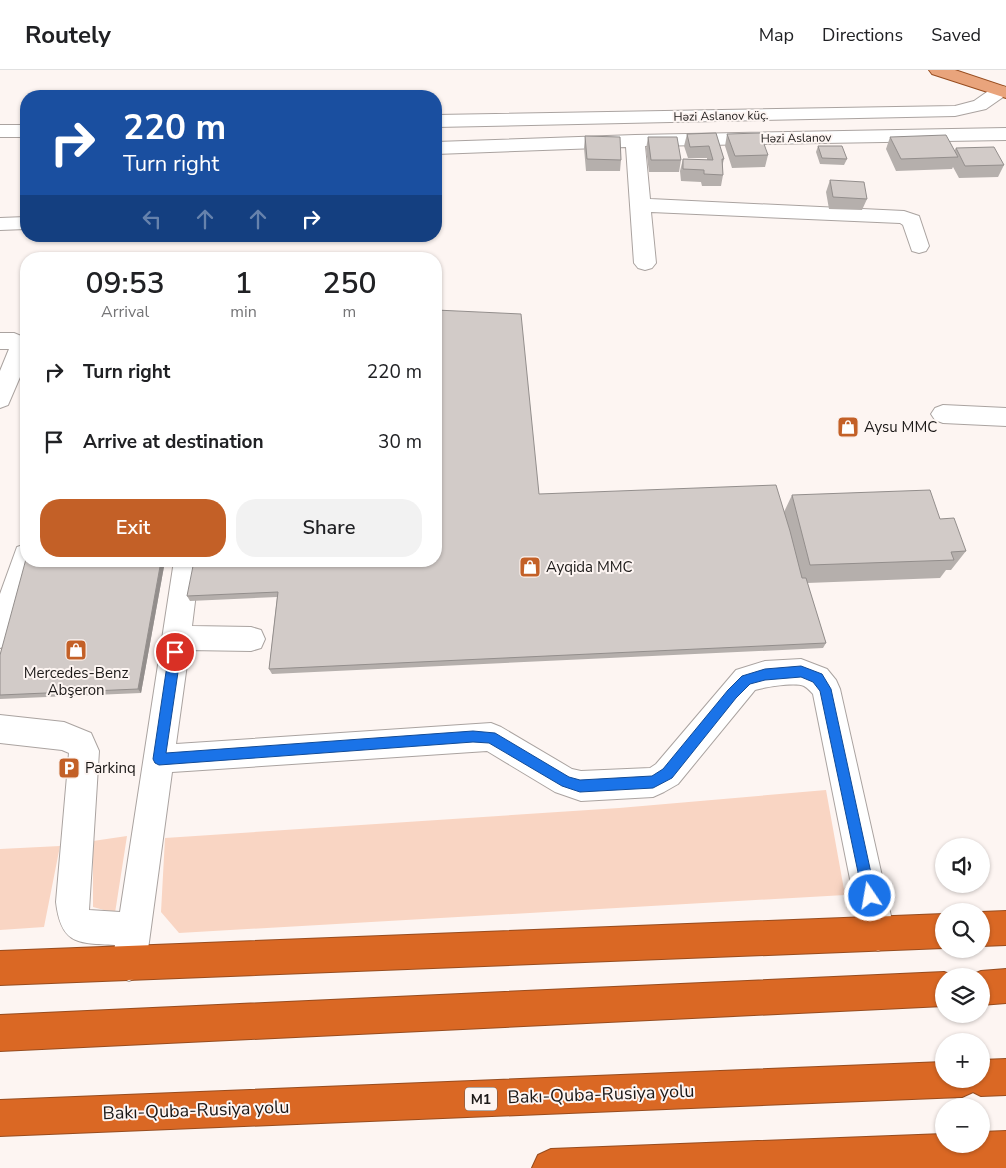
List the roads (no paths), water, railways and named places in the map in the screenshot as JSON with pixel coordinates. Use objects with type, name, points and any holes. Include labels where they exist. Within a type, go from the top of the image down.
[{"type":"highway","points":[[990,929],[1006,928]]},
{"type":"highway","points":[[0,968],[935,931]]},
{"type":"highway","points":[[990,987],[1006,986]]},
{"type":"highway","points":[[0,1033],[935,989]]},
{"type":"highway","points":[[0,1019],[60,1030]]},
{"type":"highway","points":[[990,1078],[1006,1077]]},
{"type":"highway","name":"Bakı-Quba-Rusiya yolu","points":[[0,1118],[935,1080]]},
{"type":"highway","points":[[551,1168],[816,1163],[1006,1150]]},
{"type":"main road","points":[[938,70],[1003,92]]},
{"type":"street","name":"Həzi Aslanov küç.","points":[[442,122],[955,111],[980,104],[1003,92]]},
{"type":"street","points":[[0,131],[20,130]]},
{"type":"street","name":"Həzi Aslanov","points":[[442,148],[635,141],[1006,134]]},
{"type":"street","points":[[635,141],[645,264]]},
{"type":"street","points":[[641,204],[904,217],[912,221],[920,246]]},
{"type":"street","points":[[0,224],[20,223]]},
{"type":"street","points":[[0,341],[14,341],[20,345]]},
{"type":"street","points":[[0,399],[20,351]]},
{"type":"street","points":[[943,414],[1006,417]]},
{"type":"street","points":[[0,636],[22,567]]},
{"type":"street","points":[[129,964],[186,567]]},
{"type":"street","points":[[177,638],[251,639]]},
{"type":"street","points":[[159,759],[491,737],[566,782],[580,786],[653,782],[667,774],[746,679],[765,674],[801,672],[817,678],[826,689],[878,934]]},
{"type":"street","points":[[0,728],[64,736],[80,743],[84,752],[72,902],[74,918],[84,928],[133,929]]},
{"type":"place","name":"Aysu MMC","points":[[848,427]]},
{"type":"place","name":"Ayqida MMC","points":[[530,567]]},
{"type":"place","name":"Mercedes-Benz Abşeron","points":[[76,650]]},
{"type":"place","name":"Parkinq","points":[[69,768]]}]
